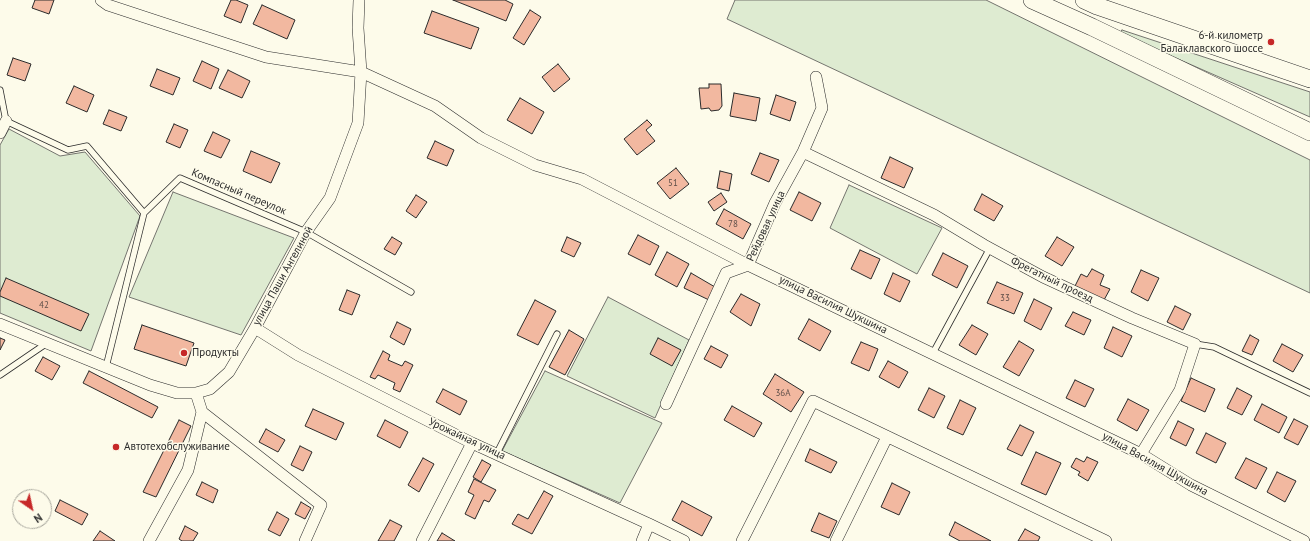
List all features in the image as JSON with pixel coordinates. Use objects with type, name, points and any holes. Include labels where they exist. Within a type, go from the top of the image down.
[{"type":"main road","points":[[1032,0],[1092,27],[1309,131]]},
{"type":"main road","points":[[1084,0],[1097,6],[1310,79]]},
{"type":"street","name":"улица Василия Шукшина","points":[[101,0],[108,5],[266,57],[361,72],[435,106],[480,138],[535,165],[582,179],[748,265],[1141,454],[1191,485],[1289,538],[1304,541]]},
{"type":"street","name":"улица Паши Ангелиной","points":[[196,393],[210,389],[229,372],[255,328],[306,232],[330,198],[358,123],[361,72],[358,28],[359,0]]},
{"type":"street","name":"Рейдовая улица","points":[[666,404],[726,273],[748,265],[775,203],[803,152],[822,108],[816,77]]},
{"type":"street","points":[[0,133],[6,121]]},
{"type":"street","name":"Фрегатный проезд","points":[[803,152],[934,215],[1043,277],[1132,318],[1195,344]]},
{"type":"street","points":[[0,324],[150,385],[177,393],[196,393],[202,412],[188,470],[149,541]]},
{"type":"street","name":"Урожайная улица","points":[[255,328],[298,355],[472,443],[684,541]]},
{"type":"street","points":[[1141,454],[1180,390],[1195,344]]},
{"type":"street","points":[[742,541],[813,401],[1106,541]]},
{"type":"street","points":[[202,412],[322,505],[305,541]]},
{"type":"street","points":[[836,541],[887,437]]},
{"type":"street","points":[[422,541],[472,443]]},
{"type":"street","points":[[642,541],[649,524]]},
{"type":"lane","points":[[0,90],[6,121],[68,150],[87,146],[144,213],[106,367]]},
{"type":"lane","name":"Компасный переулок","points":[[144,213],[180,178],[306,232]]},
{"type":"lane","points":[[306,232],[411,292]]},
{"type":"lane","points":[[933,353],[990,248]]},
{"type":"lane","points":[[496,453],[557,334]]},
{"type":"lane","points":[[0,375],[47,343]]},
{"type":"lane","points":[[1195,344],[1214,347],[1310,392]]},
{"type":"green space","points":[[735,0],[986,0],[1310,160],[1310,293],[727,19]]},
{"type":"green space","points":[[1122,30],[1310,92],[1310,117],[1119,33]]},
{"type":"green space","points":[[9,129],[60,156],[85,152],[140,216],[91,351],[0,313],[0,145]]},
{"type":"green space","points":[[849,185],[942,228],[917,274],[830,228]]},
{"type":"green space","points":[[173,192],[294,238],[241,335],[129,297]]},
{"type":"green space","points":[[608,297],[689,340],[655,418],[567,376]]},
{"type":"green space","points":[[545,371],[662,423],[620,503],[502,451]]},
{"type":"building","points":[[35,0],[54,0],[49,14],[32,8]]},
{"type":"building","points":[[231,0],[236,0],[248,5],[241,23],[224,16]]},
{"type":"building","points":[[453,0],[505,0],[513,4],[506,21]]},
{"type":"building","points":[[262,5],[295,20],[287,39],[253,24]]},
{"type":"building","points":[[530,10],[541,17],[524,45],[513,38]]},
{"type":"building","points":[[432,11],[479,28],[471,49],[424,33]]},
{"type":"building","points":[[13,58],[31,64],[25,81],[7,75]]},
{"type":"building","points":[[202,61],[219,69],[211,89],[193,81]]},
{"type":"building","points":[[558,64],[570,79],[554,92],[542,77]]},
{"type":"building","points":[[157,69],[180,78],[173,95],[150,86]]},
{"type":"building","points":[[228,70],[250,81],[242,98],[219,88]]},
{"type":"building","points":[[709,84],[721,84],[722,106],[719,110],[711,111],[709,108],[701,109],[699,88],[709,88]]},
{"type":"building","points":[[74,86],[94,95],[87,112],[66,103]]},
{"type":"building","points":[[734,93],[760,98],[756,121],[730,116]]},
{"type":"building","points":[[776,95],[796,102],[790,121],[770,114]]},
{"type":"building","points":[[520,98],[544,112],[532,134],[507,120]]},
{"type":"building","points":[[109,110],[127,117],[121,131],[103,124]]},
{"type":"building","points":[[647,120],[652,125],[646,130],[655,141],[637,155],[624,139]]},
{"type":"building","points":[[174,124],[188,130],[180,148],[166,142]]},
{"type":"building","points":[[213,132],[230,140],[221,158],[204,151]]},
{"type":"building","points":[[435,141],[454,150],[447,166],[427,158]]},
{"type":"building","points":[[251,151],[280,163],[271,183],[243,171]]},
{"type":"building","points":[[760,153],[779,160],[769,182],[751,174]]},
{"type":"building","points":[[890,157],[913,168],[904,188],[881,178]]},
{"type":"building","points":[[676,168],[689,184],[670,199],[657,183]]},
{"type":"building","points":[[720,171],[732,174],[729,191],[717,188]]},
{"type":"building","points":[[799,192],[821,203],[812,221],[790,210]]},
{"type":"building","points":[[721,193],[727,202],[714,211],[708,202]]},
{"type":"building","points":[[982,194],[1003,206],[994,221],[974,210]]},
{"type":"building","points":[[416,195],[427,202],[416,218],[406,211]]},
{"type":"building","points":[[724,209],[751,224],[743,239],[716,224]]},
{"type":"building","points":[[638,235],[659,246],[650,265],[628,254]]},
{"type":"building","points":[[392,237],[402,243],[395,255],[384,249]]},
{"type":"building","points":[[567,237],[581,243],[574,257],[561,251]]},
{"type":"building","points":[[1057,237],[1074,247],[1062,266],[1045,256]]},
{"type":"building","points":[[860,250],[880,259],[871,279],[851,269]]},
{"type":"building","points":[[667,252],[689,264],[677,287],[655,275]]},
{"type":"building","points":[[943,253],[968,266],[957,288],[932,275]]},
{"type":"building","points":[[1092,269],[1104,275],[1100,285],[1110,289],[1104,300],[1075,286],[1081,274],[1087,277]]},
{"type":"building","points":[[1141,270],[1159,278],[1148,301],[1131,292]]},
{"type":"building","points":[[691,273],[715,287],[709,300],[684,288]]},
{"type":"building","points":[[893,273],[910,281],[900,302],[884,294]]},
{"type":"building","points":[[6,278],[89,314],[81,331],[0,296],[0,292]]},
{"type":"building","points":[[997,282],[1023,293],[1014,314],[987,303]]},
{"type":"building","points":[[347,290],[360,295],[352,315],[339,310]]},
{"type":"building","points":[[741,294],[760,304],[751,326],[730,312]]},
{"type":"building","points":[[1034,299],[1052,308],[1041,330],[1024,321]]},
{"type":"building","points":[[535,300],[556,311],[538,345],[517,335]]},
{"type":"building","points":[[1175,306],[1191,314],[1183,330],[1167,322]]},
{"type":"building","points":[[1073,312],[1091,320],[1084,335],[1065,326]]},
{"type":"building","points":[[809,319],[831,331],[820,351],[798,339]]},
{"type":"building","points":[[397,322],[411,329],[404,345],[390,337]]},
{"type":"building","points":[[142,325],[194,343],[186,366],[134,349]]},
{"type":"building","points":[[972,325],[988,334],[976,355],[959,345]]},
{"type":"building","points":[[1113,327],[1132,336],[1122,357],[1104,348]]},
{"type":"building","points":[[569,330],[584,339],[565,375],[549,367]]},
{"type":"building","points":[[1250,335],[1259,340],[1252,355],[1242,351]]},
{"type":"building","points":[[0,338],[5,340],[0,350]]},
{"type":"building","points":[[658,338],[681,350],[672,366],[650,354]]},
{"type":"building","points":[[1019,341],[1034,350],[1019,376],[1003,367]]},
{"type":"building","points":[[861,342],[878,349],[869,371],[851,363]]},
{"type":"building","points":[[1282,344],[1303,355],[1293,372],[1273,361]]},
{"type":"building","points":[[711,346],[728,355],[721,368],[704,359]]},
{"type":"building","points":[[383,351],[390,355],[388,360],[402,366],[405,361],[413,365],[400,392],[393,389],[395,383],[378,375],[375,379],[370,377]]},
{"type":"building","points":[[43,357],[60,366],[52,380],[35,371]]},
{"type":"building","points":[[888,361],[908,372],[899,388],[879,377]]},
{"type":"building","points":[[89,371],[158,407],[152,418],[83,383]]},
{"type":"building","points":[[775,374],[804,392],[791,412],[763,394]]},
{"type":"building","points":[[1191,378],[1215,389],[1205,412],[1181,401]]},
{"type":"building","points":[[1075,380],[1094,389],[1085,407],[1066,398]]},
{"type":"building","points":[[929,388],[945,396],[934,418],[918,410]]},
{"type":"building","points":[[1237,388],[1252,396],[1242,415],[1227,408]]},
{"type":"building","points":[[443,389],[467,401],[460,415],[436,402]]},
{"type":"building","points":[[1128,399],[1149,410],[1137,431],[1117,420]]},
{"type":"building","points":[[960,400],[976,408],[963,435],[947,428]]},
{"type":"building","points":[[1262,404],[1287,417],[1279,433],[1254,420]]},
{"type":"building","points":[[732,406],[762,423],[754,437],[724,420]]},
{"type":"building","points":[[313,409],[344,423],[336,440],[305,426]]},
{"type":"building","points":[[1294,419],[1308,426],[1298,445],[1284,438]]},
{"type":"building","points":[[179,420],[191,426],[156,497],[143,492]]},
{"type":"building","points":[[385,420],[408,432],[400,448],[377,436]]},
{"type":"building","points":[[1178,421],[1194,429],[1186,446],[1170,438]]},
{"type":"building","points":[[1020,425],[1034,432],[1022,456],[1007,449]]},
{"type":"building","points":[[266,429],[285,440],[278,452],[259,442]]},
{"type":"building","points":[[1206,433],[1226,443],[1216,463],[1196,453]]},
{"type":"building","points":[[300,446],[312,452],[303,471],[291,465]]},
{"type":"building","points":[[810,449],[837,462],[831,473],[805,461]]},
{"type":"building","points":[[1036,452],[1061,463],[1046,495],[1021,484]]},
{"type":"building","points":[[1087,457],[1098,462],[1088,481],[1078,475],[1080,472],[1071,467],[1076,458],[1084,462]]},
{"type":"building","points":[[423,458],[434,464],[419,492],[408,485]]},
{"type":"building","points":[[1246,458],[1267,468],[1256,489],[1235,478]]},
{"type":"building","points":[[482,460],[491,465],[481,482],[473,477]]},
{"type":"building","points":[[1277,472],[1296,481],[1285,502],[1267,492]]},
{"type":"building","points":[[474,479],[496,490],[489,502],[484,500],[475,519],[465,514],[474,495],[468,492]]},
{"type":"building","points":[[202,482],[218,490],[213,503],[196,495]]},
{"type":"building","points":[[892,483],[910,492],[899,515],[881,507]]},
{"type":"building","points":[[544,491],[553,496],[532,534],[512,524],[518,514],[528,519]]},
{"type":"building","points":[[60,500],[88,514],[82,525],[55,511]]},
{"type":"building","points":[[682,501],[712,517],[702,536],[672,520]]},
{"type":"building","points":[[301,502],[311,508],[305,519],[295,514]]},
{"type":"building","points":[[277,512],[289,519],[280,536],[268,530]]},
{"type":"building","points":[[819,513],[837,521],[829,538],[811,531]]},
{"type":"building","points":[[390,520],[402,526],[394,541],[378,541]]},
{"type":"building","points":[[955,522],[991,541],[960,541],[949,535]]},
{"type":"building","points":[[185,526],[198,533],[193,541],[182,541],[179,539]]},
{"type":"building","points":[[1025,529],[1040,537],[1038,541],[1018,541]]},
{"type":"building","points":[[100,531],[115,541],[93,541]]},
{"type":"building","points":[[442,533],[455,541],[437,541]]},
{"type":"place","name":"6-й километр Балаклавского шоccе","points":[[1271,42]]},
{"type":"place","name":"Продукты","points":[[184,353]]},
{"type":"place","name":"Автотехобслуживание","points":[[116,447]]}]
